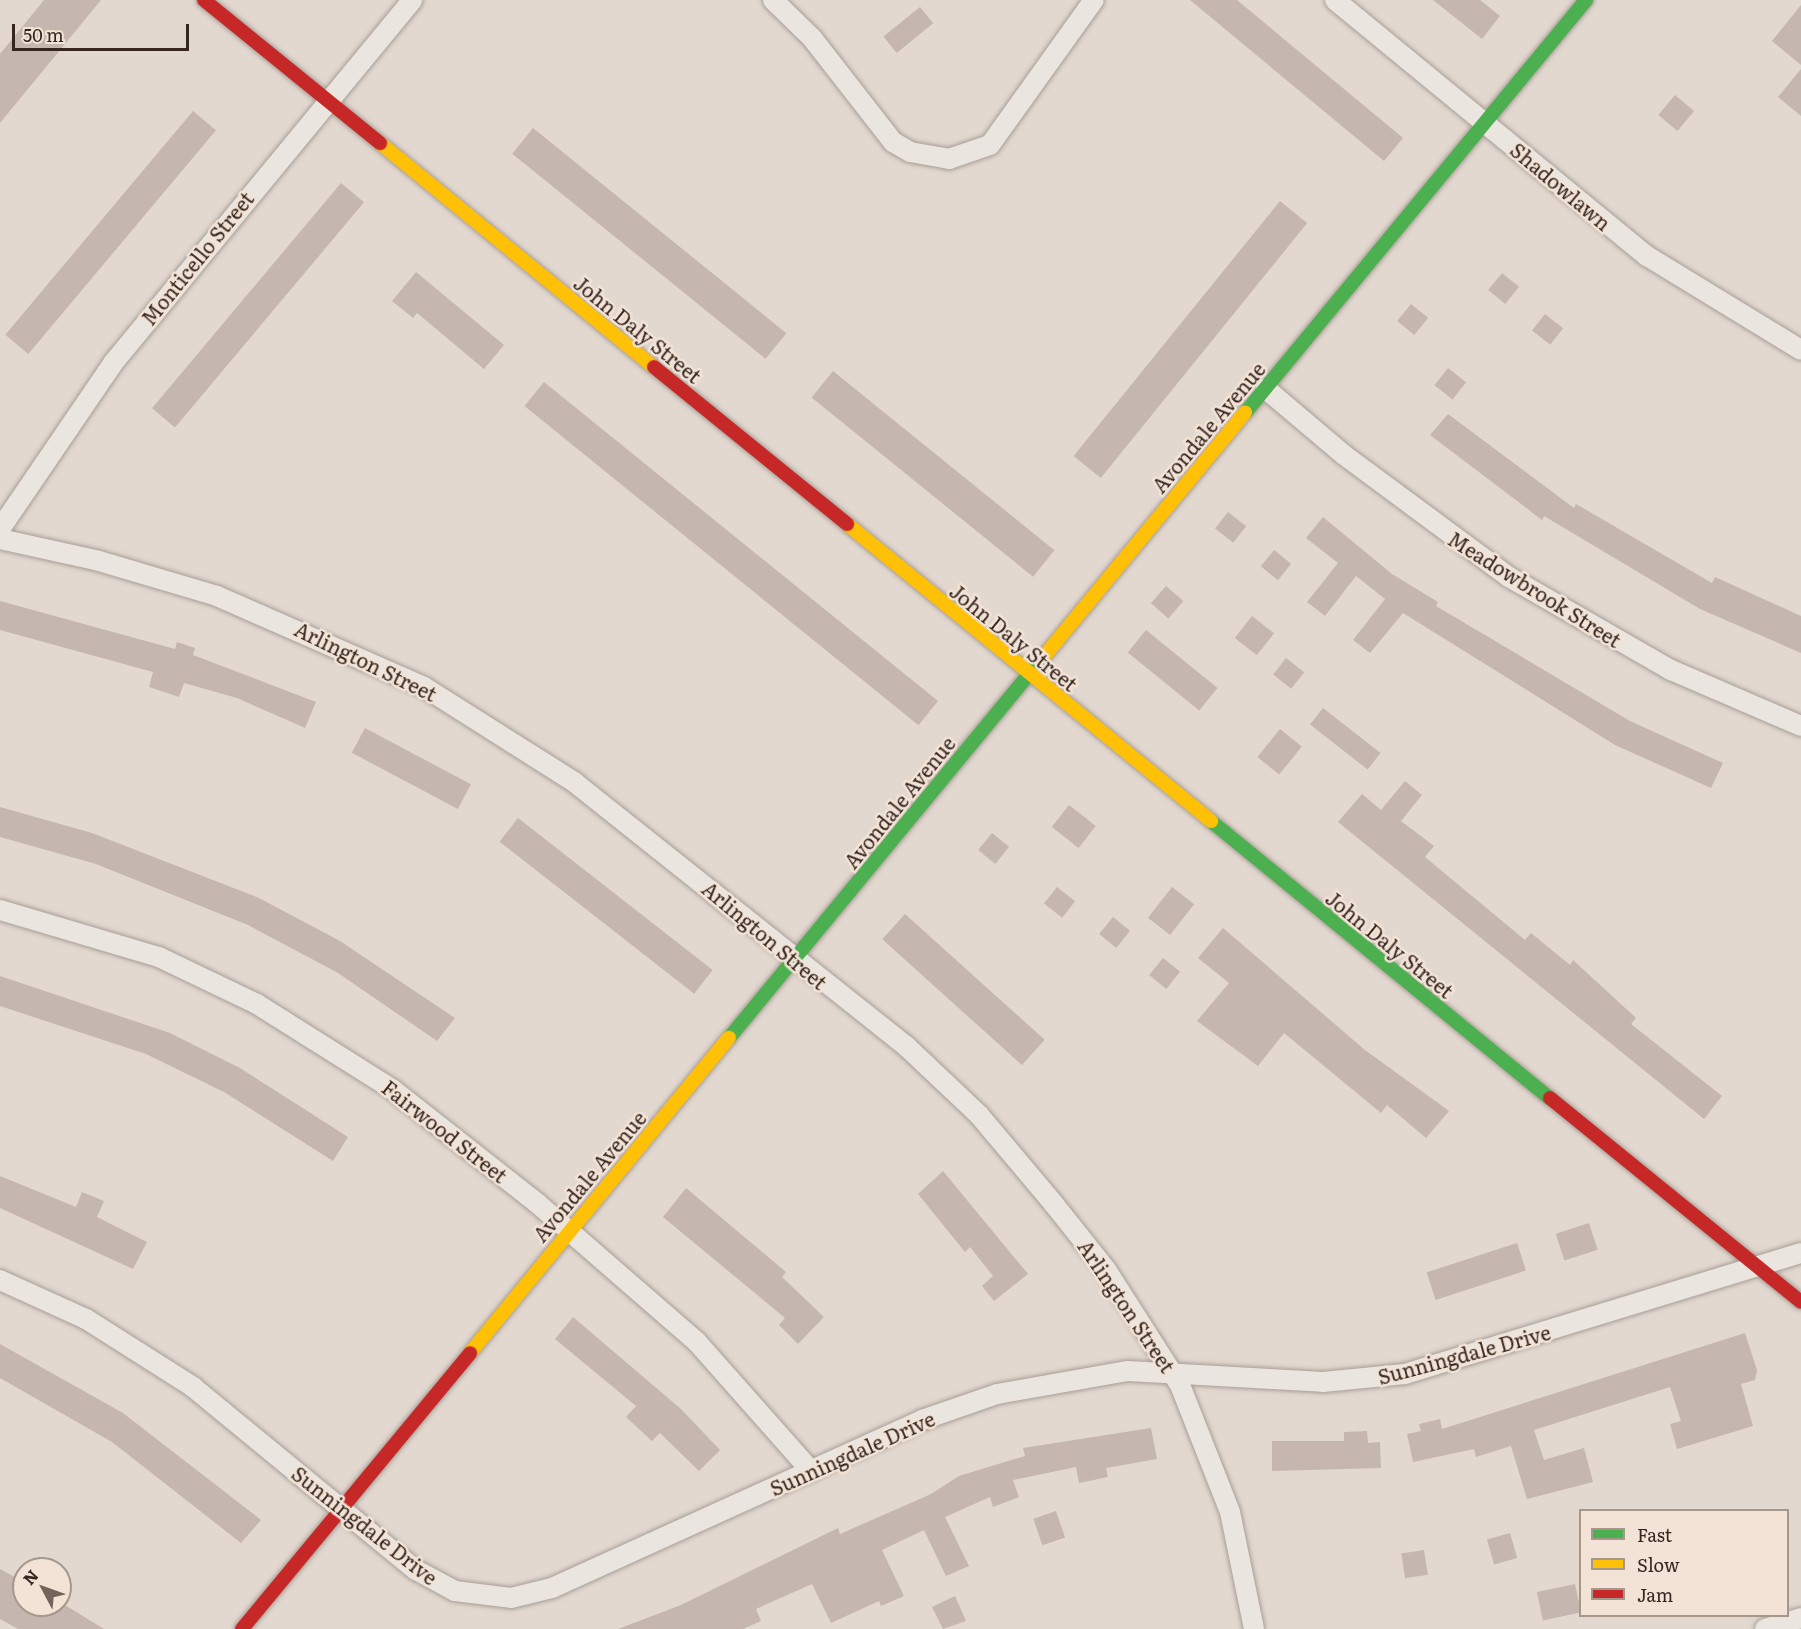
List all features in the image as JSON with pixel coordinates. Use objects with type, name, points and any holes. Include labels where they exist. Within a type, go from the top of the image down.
[{"type":"street","name":"John Daly Street","points":[[204,0],[1029,675],[1801,1302]]},
{"type":"street","name":"Monticello Street","points":[[0,529],[114,362],[327,99],[412,0]]},
{"type":"street","points":[[773,0],[812,38],[892,142],[910,152],[949,159],[990,145],[1094,0]]},
{"type":"street","name":"Shadowlawn","points":[[1335,0],[1647,256],[1801,350]]},
{"type":"street","name":"Avondale Avenue","points":[[242,1629],[569,1229],[794,960],[1586,0]]},
{"type":"street","name":"Meadowbrook Street","points":[[1266,388],[1354,462],[1509,577],[1671,670],[1801,726]]},
{"type":"street","name":"Arlington Street","points":[[0,539],[99,561],[217,596],[424,687],[574,782],[794,960],[906,1046],[979,1115],[1107,1271],[1170,1371],[1210,1454],[1230,1512],[1254,1629]]},
{"type":"street","name":"Fairwood Street","points":[[0,910],[159,957],[257,1004],[392,1089],[569,1229],[697,1342],[811,1471]]},
{"type":"street","name":"Sunningdale Drive","points":[[0,1280],[145,1353],[438,1583],[473,1596],[511,1598],[552,1588],[922,1420],[997,1394],[1089,1375],[1170,1371],[1323,1382],[1405,1374],[1801,1253]]},
{"type":"street","points":[[1765,1629],[1801,1618]]},
{"type":"building","points":[[44,0],[101,0],[0,123],[0,54]]},
{"type":"building","points":[[1190,0],[1237,0],[1403,138],[1384,161]]},
{"type":"building","points":[[1433,0],[1480,0],[1500,16],[1482,39]]},
{"type":"building","points":[[1801,5],[1801,65],[1772,41]]},
{"type":"building","points":[[920,7],[933,23],[897,53],[883,37]]},
{"type":"building","points":[[1801,69],[1801,116],[1778,97]]},
{"type":"building","points":[[1675,95],[1694,111],[1677,131],[1658,115]]},
{"type":"building","points":[[193,111],[216,130],[28,354],[5,335]]},
{"type":"building","points":[[533,128],[786,333],[766,359],[512,154]]},
{"type":"building","points":[[341,183],[364,202],[175,428],[152,408]]},
{"type":"building","points":[[1280,201],[1307,223],[1101,478],[1074,456]]},
{"type":"building","points":[[416,272],[504,345],[484,369],[417,313],[413,318],[392,301]]},
{"type":"building","points":[[1502,273],[1519,287],[1505,304],[1488,290]]},
{"type":"building","points":[[1411,304],[1428,318],[1414,335],[1397,321]]},
{"type":"building","points":[[1545,314],[1563,328],[1550,345],[1532,331]]},
{"type":"building","points":[[1448,368],[1466,382],[1453,399],[1434,385]]},
{"type":"building","points":[[833,371],[1054,550],[1033,577],[812,397]]},
{"type":"building","points":[[544,382],[938,701],[919,725],[524,406]]},
{"type":"building","points":[[1448,414],[1574,508],[1576,504],[1712,583],[1715,577],[1801,616],[1801,653],[1700,609],[1544,516],[1542,520],[1430,435]]},
{"type":"building","points":[[1228,512],[1246,526],[1233,543],[1215,529]]},
{"type":"building","points":[[1323,517],[1392,574],[1438,602],[1436,606],[1630,721],[1723,763],[1711,788],[1615,745],[1403,613],[1370,653],[1353,640],[1385,599],[1356,576],[1325,616],[1307,602],[1338,563],[1306,538]]},
{"type":"building","points":[[1274,550],[1291,564],[1278,580],[1261,566]]},
{"type":"building","points":[[1166,586],[1183,601],[1168,618],[1151,603]]},
{"type":"building","points":[[0,601],[175,649],[177,642],[195,648],[193,655],[316,702],[305,728],[237,698],[184,683],[179,697],[149,687],[153,672],[0,630]]},
{"type":"building","points":[[1252,616],[1274,633],[1257,655],[1235,638]]},
{"type":"building","points":[[1146,630],[1217,688],[1199,710],[1128,653]]},
{"type":"building","points":[[1286,658],[1304,672],[1291,689],[1273,675]]},
{"type":"building","points":[[1323,708],[1381,753],[1368,769],[1310,725]]},
{"type":"building","points":[[365,728],[471,784],[458,809],[352,753]]},
{"type":"building","points":[[1280,729],[1302,747],[1279,775],[1257,757]]},
{"type":"building","points":[[1405,781],[1422,795],[1401,821],[1434,846],[1425,857],[1525,940],[1531,933],[1570,965],[1573,960],[1636,1018],[1631,1024],[1722,1096],[1704,1119],[1338,822],[1362,794],[1381,810]]},
{"type":"building","points":[[1069,805],[1096,826],[1079,848],[1052,827]]},
{"type":"building","points":[[0,807],[92,833],[259,898],[340,941],[455,1018],[437,1041],[338,973],[248,925],[96,864],[0,837]]},
{"type":"building","points":[[518,818],[713,970],[694,994],[500,842]]},
{"type":"building","points":[[992,833],[1009,847],[995,864],[978,850]]},
{"type":"building","points":[[1057,887],[1075,901],[1062,918],[1044,904]]},
{"type":"building","points":[[1172,887],[1194,904],[1170,935],[1148,918]]},
{"type":"building","points":[[905,914],[1045,1040],[1022,1065],[882,939]]},
{"type":"building","points":[[1113,917],[1130,931],[1116,948],[1099,934]]},
{"type":"building","points":[[1223,928],[1365,1050],[1449,1111],[1426,1138],[1387,1105],[1381,1113],[1284,1033],[1258,1066],[1197,1021],[1229,983],[1198,958]]},
{"type":"building","points":[[1163,958],[1180,972],[1166,989],[1149,975]]},
{"type":"building","points":[[0,976],[170,1033],[240,1068],[348,1137],[333,1161],[224,1092],[146,1054],[0,1006]]},
{"type":"building","points":[[943,1171],[1028,1274],[994,1301],[982,1286],[993,1276],[970,1247],[965,1252],[918,1194]]},
{"type":"building","points":[[0,1176],[76,1207],[82,1192],[104,1201],[97,1217],[147,1242],[133,1269],[0,1208]]},
{"type":"building","points":[[686,1188],[786,1272],[782,1277],[824,1317],[798,1344],[779,1325],[785,1318],[663,1217]]},
{"type":"building","points":[[1589,1223],[1598,1250],[1564,1260],[1556,1234]]},
{"type":"building","points":[[1517,1243],[1526,1271],[1436,1300],[1427,1272]]},
{"type":"building","points":[[573,1317],[681,1409],[720,1450],[699,1471],[660,1433],[652,1441],[626,1417],[636,1406],[555,1339]]},
{"type":"building","points":[[1745,1333],[1757,1370],[1755,1380],[1741,1384],[1753,1426],[1677,1449],[1670,1424],[1681,1421],[1670,1387],[1534,1430],[1544,1460],[1584,1448],[1593,1482],[1527,1499],[1511,1446],[1476,1457],[1474,1449],[1413,1462],[1407,1434],[1421,1431],[1419,1424],[1440,1419],[1442,1429]]},
{"type":"building","points":[[0,1344],[123,1413],[261,1520],[241,1543],[112,1442],[0,1378]]},
{"type":"building","points":[[1151,1428],[1157,1459],[1106,1468],[1108,1477],[1079,1483],[1076,1467],[1013,1480],[1019,1497],[993,1507],[990,1497],[945,1517],[969,1566],[946,1576],[924,1530],[882,1550],[904,1596],[881,1606],[879,1601],[831,1623],[812,1584],[756,1609],[761,1621],[743,1629],[618,1629],[681,1605],[838,1528],[840,1534],[931,1494],[959,1476],[1025,1456],[1023,1448]]},
{"type":"building","points":[[1367,1431],[1368,1443],[1380,1442],[1381,1468],[1272,1471],[1272,1441],[1344,1441],[1344,1432]]},
{"type":"building","points":[[1056,1511],[1065,1537],[1042,1545],[1033,1519]]},
{"type":"building","points":[[1510,1533],[1517,1558],[1494,1565],[1487,1540]]},
{"type":"building","points":[[1424,1550],[1428,1575],[1405,1578],[1401,1554]]},
{"type":"building","points":[[0,1569],[12,1576],[12,1617],[72,1617],[72,1609],[104,1629],[18,1629],[0,1619]]},
{"type":"building","points":[[1575,1584],[1579,1613],[1543,1620],[1537,1592]]},
{"type":"building","points":[[955,1596],[966,1621],[943,1629],[932,1607]]},
{"type":"traffic: fast","points":[[1245,413],[1586,0]]},
{"type":"traffic: fast","points":[[729,1038],[1046,654]]},
{"type":"traffic: fast","points":[[1211,821],[1550,1098]]},
{"type":"traffic: slow","points":[[380,143],[654,367]]},
{"type":"traffic: slow","points":[[1046,654],[1245,413]]},
{"type":"traffic: slow","points":[[847,524],[1211,821]]},
{"type":"traffic: slow","points":[[470,1353],[729,1038]]},
{"type":"traffic: jam","points":[[204,0],[380,143]]},
{"type":"traffic: jam","points":[[654,367],[847,524]]},
{"type":"traffic: jam","points":[[1550,1098],[1801,1302]]},
{"type":"traffic: jam","points":[[242,1629],[470,1353]]}]
